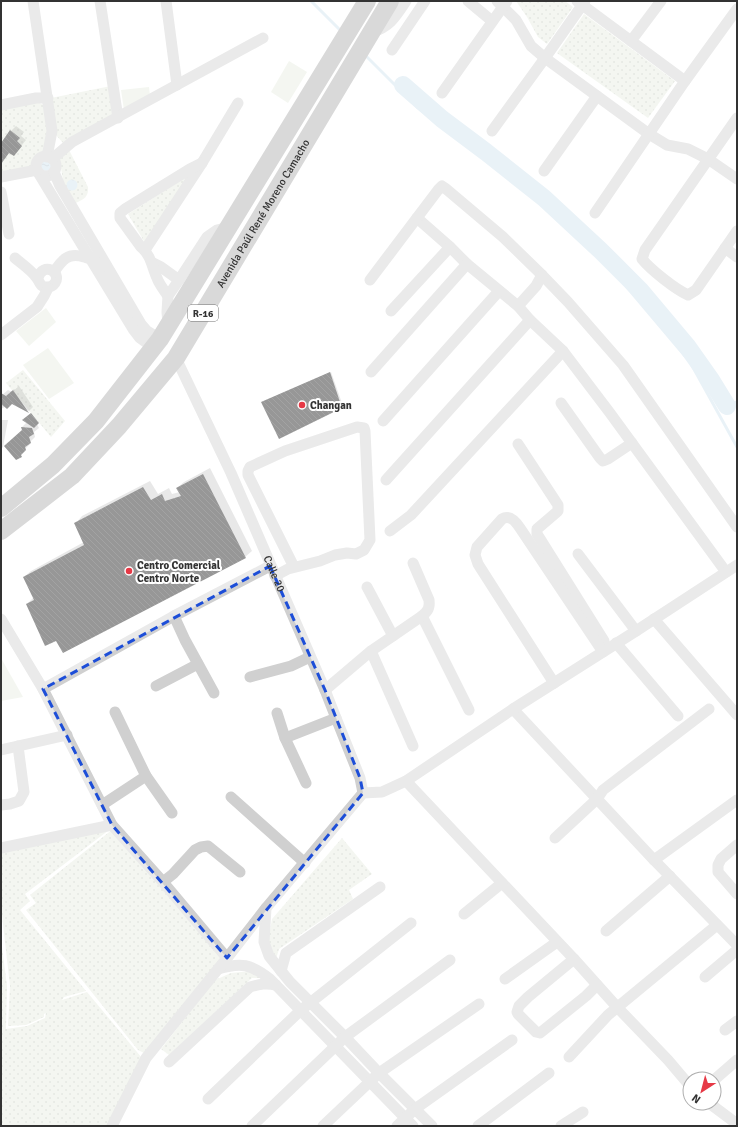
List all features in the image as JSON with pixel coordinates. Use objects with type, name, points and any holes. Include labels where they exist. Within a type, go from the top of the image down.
[{"type":"main road","name":"Avenida Paúl René Moreno Camacho","points":[[1,531],[72,476],[119,426],[176,358],[390,1]]},
{"type":"main road","name":"Avenida Paúl René Moreno Camacho","points":[[1,508],[53,465],[96,421],[161,338],[365,3]]},
{"type":"street","points":[[34,1],[52,131],[50,158],[55,164],[54,172],[60,186],[96,258]]},
{"type":"street","points":[[100,1],[118,118]]},
{"type":"street","points":[[166,1],[177,86]]},
{"type":"street","points":[[364,44],[396,17],[406,1]]},
{"type":"street","points":[[392,50],[426,1]]},
{"type":"street","points":[[468,1],[492,21]]},
{"type":"street","points":[[631,41],[661,1]]},
{"type":"street","points":[[492,131],[545,58],[581,2],[685,81]]},
{"type":"street","points":[[442,93],[492,21],[502,3],[516,20],[531,46],[545,58],[649,134],[667,144],[688,148],[708,159],[737,179]]},
{"type":"street","points":[[595,213],[685,81],[737,9]]},
{"type":"street","points":[[229,226],[217,230],[207,237],[168,296],[167,312],[161,338],[147,331],[141,324],[38,172],[36,165],[40,159],[50,158],[72,142],[263,38]]},
{"type":"street","points":[[544,171],[597,96]]},
{"type":"street","points":[[1,105],[36,98],[48,98]]},
{"type":"street","points":[[145,250],[202,163],[238,103]]},
{"type":"street","points":[[737,118],[645,250],[642,259],[646,265],[681,292],[688,295],[696,290],[737,231]]},
{"type":"street","points":[[168,296],[156,276],[153,263],[145,250],[141,247],[120,218],[120,213],[202,163]]},
{"type":"street","points":[[1,177],[38,172],[44,176],[54,172]]},
{"type":"street","points":[[370,280],[442,186],[445,188],[503,237],[542,275],[568,302],[623,365],[737,527]]},
{"type":"street","points":[[1,192],[9,234]]},
{"type":"street","points":[[418,218],[467,264],[499,292],[518,306],[530,320],[562,351],[632,443],[726,572]]},
{"type":"street","points":[[391,311],[450,247]]},
{"type":"street","points":[[725,248],[737,257]]},
{"type":"street","points":[[54,272],[62,260],[71,256],[96,258]]},
{"type":"street","points":[[15,258],[38,278],[39,283],[43,287],[48,288]]},
{"type":"street","points":[[153,263],[179,280]]},
{"type":"street","points":[[371,372],[467,264]]},
{"type":"street","points":[[2,333],[37,307],[48,288],[53,286],[56,282],[54,272],[49,269],[39,273],[38,278]]},
{"type":"street","points":[[518,306],[536,286],[542,275]]},
{"type":"street","points":[[383,421],[499,292]]},
{"type":"street","points":[[386,480],[530,320]]},
{"type":"street","points":[[390,530],[411,515],[562,351]]},
{"type":"street","name":"Calle 20","points":[[176,358],[231,473],[325,690],[360,778],[363,793]]},
{"type":"street","points":[[561,403],[603,461],[632,443]]},
{"type":"street","points":[[43,689],[174,616],[273,571],[288,569],[320,561],[335,555],[347,553],[356,554],[364,550],[370,540],[364,428],[357,427],[285,451],[250,467],[248,475],[294,567]]},
{"type":"street","points":[[518,444],[558,505],[558,511],[537,529],[537,534],[609,648]]},
{"type":"street","points":[[554,683],[478,564],[475,555],[477,547],[505,517],[515,521],[609,648],[678,716]]},
{"type":"street","points":[[578,554],[636,631]]},
{"type":"street","points":[[325,690],[371,651],[422,616],[428,610],[430,605],[429,600],[413,563]]},
{"type":"street","points":[[112,1126],[146,1058],[266,908],[363,793],[382,792],[406,781],[513,709],[737,565]]},
{"type":"street","points":[[367,587],[393,636]]},
{"type":"street","points":[[174,616],[185,640],[214,693]]},
{"type":"street","points":[[422,616],[469,710]]},
{"type":"street","points":[[1,618],[43,689],[112,825],[163,882],[227,958]]},
{"type":"street","points":[[654,619],[737,715]]},
{"type":"street","points":[[371,651],[413,746]]},
{"type":"street","points":[[250,676],[291,666],[310,657]]},
{"type":"street","points":[[156,686],[198,664]]},
{"type":"street","points":[[513,709],[654,860],[737,945]]},
{"type":"street","points":[[555,838],[597,799],[603,790],[709,709]]},
{"type":"street","points":[[115,712],[146,776],[172,812]]},
{"type":"street","points":[[277,713],[285,738],[306,783]]},
{"type":"street","points":[[285,738],[336,718]]},
{"type":"street","points":[[1,750],[66,735]]},
{"type":"street","points":[[1,805],[19,801],[24,792],[18,746]]},
{"type":"street","points":[[102,806],[146,776]]},
{"type":"street","points":[[406,781],[574,959],[682,1077]]},
{"type":"street","points":[[231,797],[305,863]]},
{"type":"street","points":[[654,860],[737,800]]},
{"type":"street","points":[[1,848],[112,825]]},
{"type":"street","points":[[737,845],[721,859],[718,865],[718,872],[737,894]]},
{"type":"street","points":[[163,882],[173,874],[195,850],[208,846],[240,872]]},
{"type":"street","points":[[606,931],[670,876]]},
{"type":"street","points":[[464,914],[502,883]]},
{"type":"street","points":[[281,971],[286,952],[380,887]]},
{"type":"street","points":[[266,908],[264,942],[269,956],[290,982],[310,1003],[432,1126]]},
{"type":"street","points":[[208,1099],[310,1003],[412,923]]},
{"type":"street","points":[[569,1057],[608,1015],[717,925]]},
{"type":"street","points":[[505,978],[557,942]]},
{"type":"street","points":[[705,977],[737,950]]},
{"type":"street","points":[[574,959],[523,1001],[517,1009],[518,1014],[536,1032],[540,1033],[597,985]]},
{"type":"street","points":[[252,1126],[345,1037],[450,960]]},
{"type":"street","points":[[218,969],[229,966],[243,965],[258,969],[302,1010],[335,1047],[409,1122]]},
{"type":"street","points":[[170,1062],[250,988],[265,983],[276,985]]},
{"type":"street","points":[[323,1126],[379,1073],[479,1004]]},
{"type":"street","points":[[725,1030],[737,1021]]},
{"type":"street","points":[[397,1126],[409,1122],[416,1109],[512,1040]]},
{"type":"street","points":[[722,1073],[737,1060]]},
{"type":"street","points":[[478,1126],[549,1073]]},
{"type":"street","points":[[720,1111],[737,1124]]},
{"type":"street","points":[[561,1126],[582,1112]]},
{"type":"highlighted area","points":[[270,566],[325,690],[360,778],[363,793],[227,958],[112,825],[43,689]]},
{"type":"shaded area","points":[[516,1],[565,1],[573,7],[547,44],[538,37]]},
{"type":"shaded area","points":[[584,14],[675,81],[648,118],[557,53]]},
{"type":"shaded area","points":[[289,61],[307,72],[288,103],[271,92]]},
{"type":"shaded area","points":[[111,86],[116,118],[64,144],[55,134],[51,98]]},
{"type":"shaded area","points":[[149,87],[150,96],[124,110],[121,90]]},
{"type":"shaded area","points":[[36,101],[47,107],[50,131],[45,155],[37,160],[35,169],[1,176],[1,107]]},
{"type":"shaded area","points":[[68,148],[88,187],[86,197],[72,205],[65,192],[59,156]]},
{"type":"shaded area","points":[[188,176],[145,243],[128,214]]},
{"type":"shaded area","points":[[46,308],[56,322],[29,346],[16,331]]},
{"type":"shaded area","points":[[48,348],[74,383],[49,399],[23,365]]},
{"type":"shaded area","points":[[23,370],[65,421],[51,437],[6,383]]},
{"type":"shaded area","points":[[1,658],[23,697],[1,701]]},
{"type":"shaded area","points":[[113,827],[25,894],[30,901],[20,910],[86,991],[64,997],[62,1000],[87,992],[142,1058],[107,1126],[1,1126],[1,939],[7,986],[6,1029],[27,1026],[45,1018],[46,1013],[44,1014],[44,1017],[26,1025],[8,1026],[10,986],[1,907],[1,851]]},
{"type":"shaded area","points":[[113,829],[222,959],[144,1053],[138,1050],[26,910],[36,903],[30,895]]},
{"type":"shaded area","points":[[342,838],[372,874],[349,890],[353,899],[279,949],[276,959],[268,941],[272,919]]},
{"type":"shaded area","points":[[252,971],[263,978],[252,978],[169,1055],[161,1049],[215,980],[231,973]]},
{"type":"water","points":[[44,161],[48,161],[50,162],[50,170],[44,171],[41,168],[41,164]]},
{"type":"water","points":[[70,180],[74,180],[76,181],[76,189],[70,190],[67,187],[67,183]]},
{"type":"building","points":[[10,130],[20,138],[17,141],[22,146],[14,156],[9,153],[1,164],[1,143]]},
{"type":"building","name":"Changan","points":[[330,372],[342,408],[279,439],[261,402]]},
{"type":"building","points":[[13,390],[29,413],[12,404],[7,409],[1,404],[1,393],[6,396]]},
{"type":"building","points":[[31,413],[39,423],[34,428],[22,420]]},
{"type":"building","points":[[21,427],[32,428],[34,434],[29,437],[31,443],[25,447],[26,450],[21,455],[22,457],[16,460],[4,446],[22,430]]},
{"type":"building","points":[[203,474],[246,558],[63,653],[56,641],[45,646],[26,604],[34,600],[23,577],[84,545],[74,523],[143,487],[151,500],[162,494],[165,501],[181,496],[176,488]]},
{"type":"waterway","points":[[311,1],[341,31]]},
{"type":"waterway","points":[[365,55],[417,107],[539,201],[609,266],[690,362],[737,447]]},
{"type":"waterway","points":[[403,85],[442,119],[544,198],[600,250],[640,290],[687,346],[727,406]]},
{"type":"waterway","points":[[727,406],[737,402]]},
{"type":"place","name":"Changan","points":[[302,405]]},
{"type":"place","name":"Centro Comercial Centro Norte","points":[[129,571]]}]
